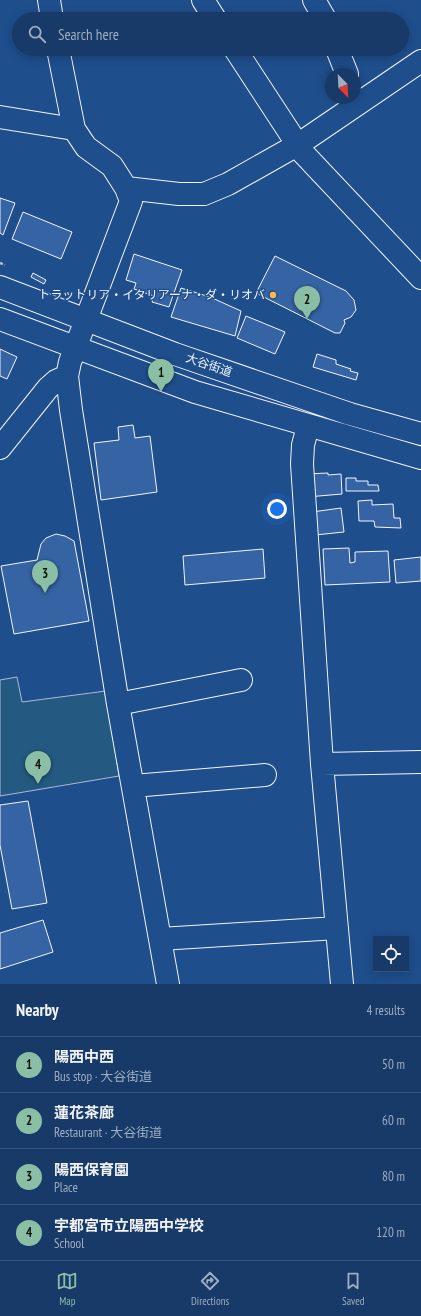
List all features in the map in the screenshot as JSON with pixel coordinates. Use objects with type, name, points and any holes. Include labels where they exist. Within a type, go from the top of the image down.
[{"type":"street","points":[[49,0],[51,12]]},
{"type":"street","points":[[203,0],[211,12]]},
{"type":"street","points":[[314,0],[321,12]]},
{"type":"street","points":[[59,56],[74,129],[86,147],[112,166],[126,188],[131,201],[75,348],[67,376],[71,410],[118,704],[168,984]]},
{"type":"street","points":[[240,56],[299,144],[303,153],[421,278]]},
{"type":"street","points":[[340,56],[345,68]]},
{"type":"street","points":[[361,96],[418,69]]},
{"type":"street","points":[[126,188],[179,194],[204,194],[228,184],[299,144],[349,104]]},
{"type":"street","points":[[0,117],[74,129]]},
{"type":"street","name":"大谷街道","points":[[0,287],[86,320],[321,404],[421,434]]},
{"type":"street","points":[[0,319],[195,392],[421,458]]},
{"type":"street","points":[[0,448],[48,388],[56,381],[67,376]]},
{"type":"street","points":[[308,426],[303,444],[302,464],[322,764],[342,984]]},
{"type":"street","points":[[118,704],[241,680]]},
{"type":"street","points":[[322,764],[421,762]]},
{"type":"street","points":[[133,786],[265,776]]},
{"type":"street","points":[[160,939],[337,928]]},
{"type":"shaded area","points":[[17,677],[22,702],[106,691],[119,776],[0,796],[0,680]]},
{"type":"building","points":[[0,198],[15,203],[3,235],[0,233]]},
{"type":"building","points":[[23,212],[72,232],[61,259],[12,239]]},
{"type":"building","points":[[134,254],[182,270],[169,307],[152,302],[154,296],[134,289],[136,283],[126,280]]},
{"type":"building","points":[[275,256],[346,291],[354,300],[356,310],[351,317],[344,320],[345,323],[340,333],[335,333],[256,293]]},
{"type":"building","points":[[33,273],[46,280],[44,284],[31,277]]},
{"type":"building","points":[[181,288],[210,297],[241,311],[235,336],[171,317]]},
{"type":"building","points":[[246,316],[285,332],[275,354],[237,338]]},
{"type":"building","points":[[0,349],[17,357],[7,379],[0,376]]},
{"type":"building","points":[[317,354],[336,360],[336,364],[358,373],[356,380],[313,367]]},
{"type":"building","points":[[133,425],[135,438],[150,436],[157,492],[101,500],[94,443],[119,440],[118,427]]},
{"type":"building","points":[[328,473],[328,475],[341,474],[342,494],[307,497],[305,474]]},
{"type":"building","points":[[346,478],[356,478],[356,481],[368,481],[368,485],[378,485],[379,491],[346,491]]},
{"type":"building","points":[[372,500],[372,505],[393,504],[394,518],[400,518],[401,528],[375,527],[374,521],[359,521],[358,501]]},
{"type":"building","points":[[341,508],[344,532],[315,535],[312,512]]},
{"type":"building","points":[[56,534],[65,536],[74,541],[89,621],[14,634],[1,566],[37,560],[41,544],[46,538]]},
{"type":"building","points":[[349,548],[350,563],[355,562],[355,552],[388,551],[390,582],[325,585],[323,549]]},
{"type":"building","points":[[263,549],[265,578],[185,585],[183,556]]},
{"type":"building","points":[[421,557],[421,581],[396,583],[394,560]]},
{"type":"building","points":[[28,801],[47,903],[12,909],[0,845],[0,805]]},
{"type":"building","points":[[43,920],[53,952],[0,969],[0,933]]},
{"type":"place","name":"トラットリア・イタリアーナ・ダ・リオバ","points":[[273,295]]},
{"type":"place","name":"蓮花茶廊","points":[[307,319]]},
{"type":"place","name":"陽西中西","points":[[161,392]]},
{"type":"place","name":"陽西保育園","points":[[45,593]]},
{"type":"place","name":"宇都宮市立陽西中学校","points":[[38,784]]}]
